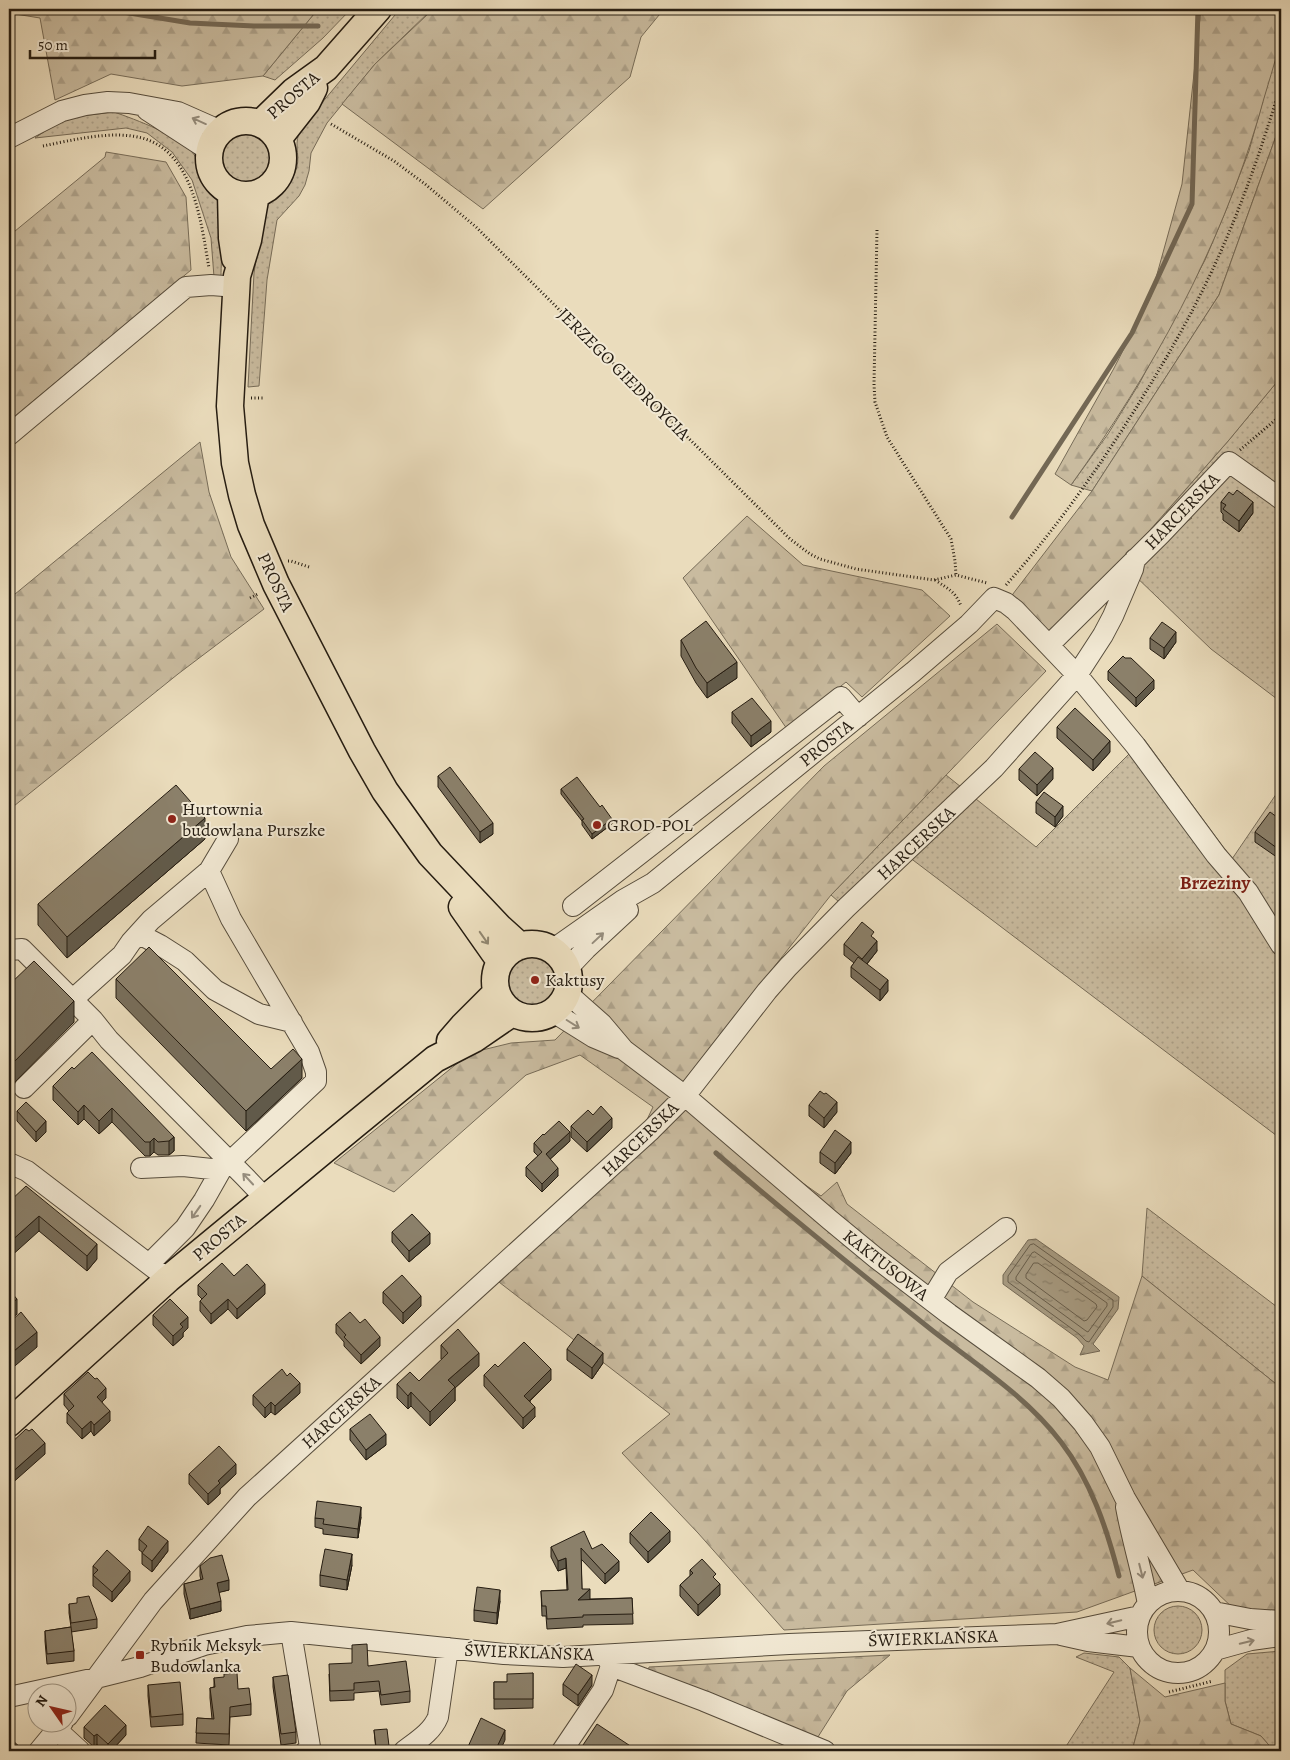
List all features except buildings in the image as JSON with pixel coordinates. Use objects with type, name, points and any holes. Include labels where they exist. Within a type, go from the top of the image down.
[{"type":"main road","name":"PROSTA","points":[[270,131],[378,9]]},
{"type":"main road","points":[[243,121],[270,131],[283,150],[282,169],[272,185],[244,193],[219,184],[213,176],[210,166],[215,141],[231,124],[243,121]]},
{"type":"main road","name":"PROSTA","points":[[244,193],[240,239],[228,282],[231,420],[239,482],[251,525],[276,584],[362,751],[401,815],[450,882],[510,953]]},
{"type":"main road","points":[[536,944],[560,981],[542,1017],[530,1019],[512,1013],[502,1005],[496,993],[495,974],[510,953],[536,944]]},
{"type":"main road","name":"PROSTA","points":[[468,1033],[496,993]]},
{"type":"main road","name":"PROSTA","points":[[9,1423],[159,1272],[264,1198],[468,1033],[512,1013]]},
{"type":"street","points":[[9,138],[54,114],[73,107],[108,102],[140,105],[178,112],[215,141]]},
{"type":"street","points":[[9,435],[186,287],[228,282]]},
{"type":"street","points":[[1229,462],[1281,499]]},
{"type":"street","name":"HARCERSKA","points":[[1048,645],[1229,462]]},
{"type":"street","name":"HARCERSKA","points":[[78,1702],[153,1600],[247,1497],[621,1158],[685,1096],[788,967],[846,908],[994,768],[1077,675],[1113,616],[1133,569],[1135,559]]},
{"type":"street","name":"PROSTA","points":[[560,981],[586,949],[630,908],[652,883],[913,672],[969,624],[998,594]]},
{"type":"street","points":[[998,594],[1077,675],[1135,745],[1216,856],[1248,892],[1281,945]]},
{"type":"street","points":[[573,906],[841,697],[858,717]]},
{"type":"street","points":[[72,1000],[122,955],[151,920],[209,871],[228,839]]},
{"type":"street","points":[[9,1163],[27,1171],[159,1272],[225,1166],[316,1080],[316,1072],[309,1052],[230,919],[209,871]]},
{"type":"street","points":[[139,934],[160,944],[185,961],[215,990],[259,1014],[292,1022]]},
{"type":"street","points":[[9,950],[22,949],[93,1020],[108,1040],[225,1166],[264,1198]]},
{"type":"street","name":"KAKTUSOWA","points":[[560,981],[602,1024],[624,1050],[685,1096],[830,1220],[931,1300],[1038,1378],[1062,1398],[1095,1440],[1125,1498],[1180,1591]]},
{"type":"street","points":[[24,1088],[93,1020]]},
{"type":"street","points":[[142,1168],[225,1166]]},
{"type":"street","points":[[931,1300],[948,1272],[1006,1228]]},
{"type":"street","name":"KAKTUSOWA","points":[[1125,1498],[1132,1539],[1140,1568],[1144,1610]]},
{"type":"street","points":[[1180,1591],[1189,1592],[1203,1600],[1214,1612],[1218,1621],[1219,1631],[1215,1650],[1208,1660],[1190,1672],[1172,1673],[1155,1667],[1143,1655],[1139,1647],[1137,1631],[1144,1610],[1163,1594],[1180,1591]]},
{"type":"street","name":"ŚWIERKLAŃSKA","points":[[9,1697],[96,1678],[204,1645],[247,1636],[291,1632],[504,1654],[608,1660],[790,1644],[1057,1634],[1144,1610]]},
{"type":"street","points":[[1214,1612],[1250,1619],[1281,1621]]},
{"type":"street","points":[[291,1632],[310,1747],[306,1751]]},
{"type":"street","name":"ŚWIERKLAŃSKA","points":[[1057,1634],[1088,1641],[1139,1647]]},
{"type":"street","points":[[1215,1650],[1251,1640],[1281,1636]]},
{"type":"street","points":[[404,1751],[428,1732],[438,1717],[448,1648]]},
{"type":"street","points":[[562,1751],[603,1690],[608,1660],[812,1749]]},
{"type":"street","name":"HARCERSKA","points":[[40,1751],[55,1732]]},
{"type":"street","points":[[68,1732],[80,1751]]},
{"type":"street","points":[[428,1732],[432,1751]]},
{"type":"path","points":[[998,594],[1020,569],[1097,468],[1137,407],[1188,320],[1221,252],[1240,206],[1264,140],[1281,84]]},
{"type":"path","name":"JERZEGO GIEDROYCIA","points":[[331,124],[394,162],[425,184],[482,232],[645,396],[800,546],[815,556],[835,564],[880,573],[934,580],[956,575],[976,579],[998,594]]},
{"type":"path","points":[[43,146],[82,138],[118,136],[141,138],[162,147],[179,165],[194,195],[200,219],[228,282]]},
{"type":"path","points":[[877,230],[875,402],[888,437],[951,539],[956,575]]},
{"type":"path","points":[[1229,462],[1281,415]]},
{"type":"path","name":"JERZEGO GIEDROYCIA","points":[[934,580],[958,597],[969,624]]},
{"type":"path","points":[[1169,1692],[1213,1681]]},
{"type":"green space","points":[[9,9],[318,9],[263,76],[182,86],[111,74],[55,100],[40,18],[9,13]]},
{"type":"green space","points":[[318,9],[351,9],[323,38],[275,80],[263,76]]},
{"type":"green space","points":[[400,9],[430,9],[430,11],[375,64],[327,123],[311,153],[305,185],[299,196],[277,220],[267,280],[259,386],[248,387],[254,273],[264,210],[287,186],[294,174],[298,162],[297,138],[301,128]]},
{"type":"green space","points":[[430,9],[664,9],[641,37],[630,77],[483,209],[342,104],[375,64],[427,15]]},
{"type":"green space","points":[[1201,9],[1281,9],[1281,35],[1275,61],[1243,166],[1204,262],[1156,354],[1101,442],[1071,485],[1055,474],[1113,370],[1151,296],[1182,184]]},
{"type":"green space","points":[[1281,35],[1281,122],[1219,295],[1092,491],[1071,485],[1108,434],[1139,384],[1205,260],[1249,151]]},
{"type":"green space","points":[[114,112],[146,124],[170,136],[181,142],[195,156],[203,181],[219,203],[221,210],[221,276],[214,277],[211,238],[192,180],[172,152],[147,133],[126,128],[35,138],[55,124],[81,116]]},
{"type":"green space","points":[[1281,122],[1281,377],[1229,440],[1121,563],[1048,633],[1006,603],[1092,491],[1219,295]]},
{"type":"green space","points":[[247,131],[257,133],[265,139],[271,147],[273,157],[271,167],[265,175],[257,181],[247,183],[237,181],[229,175],[223,167],[221,157],[223,147],[229,139],[237,133]]},
{"type":"green space","points":[[106,152],[166,162],[186,197],[191,270],[9,421],[9,236],[105,157]]},
{"type":"green space","points":[[1281,377],[1281,702],[1211,649],[1130,571],[1135,559],[1192,518],[1166,512]]},
{"type":"green space","points":[[200,442],[209,492],[231,557],[264,609],[178,674],[9,810],[9,599]]},
{"type":"green space","points":[[747,516],[803,565],[922,590],[950,616],[862,697],[846,682],[787,729],[683,578]]},
{"type":"green space","points":[[997,624],[1046,671],[831,895],[675,1092],[821,1196],[837,1182],[847,1204],[973,1302],[1075,1367],[1108,1380],[1142,1276],[1281,1388],[1281,1610],[1235,1610],[1193,1570],[1077,1612],[784,1630],[698,1533],[622,1453],[670,1414],[495,1279],[633,1149],[653,1107],[580,1055],[526,1075],[394,1192],[334,1163],[470,1053],[511,1043],[555,1040],[824,766]]},
{"type":"green space","points":[[1144,739],[1232,859],[1281,787],[1281,1139],[905,854],[859,909],[846,908],[831,895],[946,775],[1036,847]]},
{"type":"green space","points":[[533,953],[543,955],[552,961],[558,970],[560,980],[558,990],[552,999],[543,1005],[533,1007],[523,1005],[514,999],[508,990],[506,980],[508,970],[514,961],[523,955]]},
{"type":"green space","points":[[1147,1208],[1281,1310],[1281,1388],[1142,1276]]},
{"type":"green space","points":[[1173,1606],[1183,1606],[1195,1613],[1202,1625],[1202,1635],[1195,1647],[1183,1654],[1173,1654],[1165,1650],[1158,1643],[1154,1635],[1154,1625],[1158,1617],[1165,1610]]},
{"type":"green space","points":[[1281,1651],[1281,1751],[1274,1751],[1261,1736],[1231,1724],[1225,1701],[1225,1670],[1247,1654]]},
{"type":"green space","points":[[1084,1653],[1119,1657],[1130,1668],[1140,1721],[1132,1751],[1063,1751],[1114,1672],[1076,1657]]},
{"type":"green space","points":[[890,1655],[847,1691],[816,1740],[648,1673],[649,1667]]},
{"type":"green space","points":[[1130,1668],[1165,1697],[1225,1683],[1225,1701],[1231,1724],[1261,1736],[1274,1751],[1132,1751],[1140,1721]]},
{"type":"water","points":[[1036,1239],[1119,1297],[1118,1309],[1093,1344],[1100,1351],[1080,1355],[1084,1346],[1077,1338],[1003,1284],[1003,1275],[1028,1240]]},
{"type":"waterway","points":[[105,9],[190,23],[318,26]]},
{"type":"waterway","points":[[1012,517],[1132,333],[1192,204],[1198,9]]},
{"type":"waterway","points":[[716,1153],[878,1287],[1001,1382],[1033,1410],[1061,1442],[1081,1473],[1097,1506],[1119,1576]]},
{"type":"place","name":"Hurtownia budowlana Purszke","points":[[172,819]]},
{"type":"place","name":"GROD-POL","points":[[597,825]]},
{"type":"place","name":"Kaktusy","points":[[535,980]]},
{"type":"place","name":"Rybnik Meksyk Budowlanka","points":[[140,1655]]},
{"type":"district","name":"Brzeziny","points":[[1215,882]]}]
